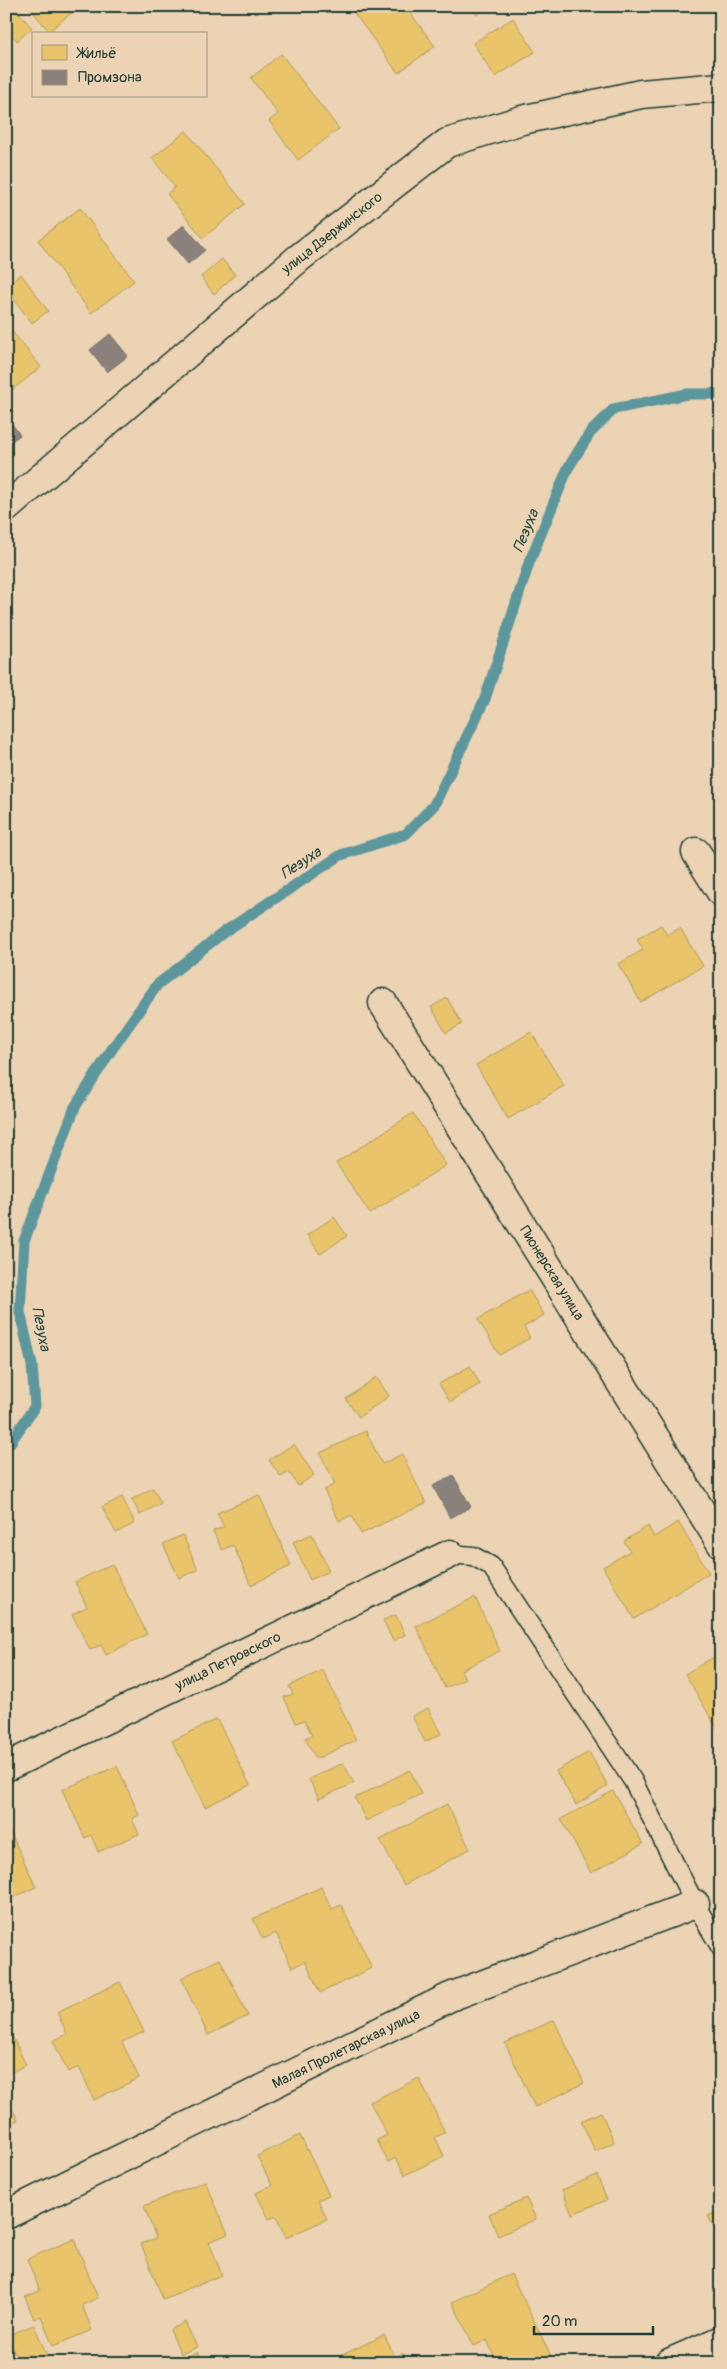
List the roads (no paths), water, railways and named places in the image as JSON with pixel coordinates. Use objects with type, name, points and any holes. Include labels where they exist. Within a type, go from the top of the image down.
[{"type":"street","name":"улица Дзержинского","points":[[6,508],[299,258],[447,143],[522,120],[641,94],[721,87]]},
{"type":"street","points":[[696,852],[721,892]]},
{"type":"street","name":"Пионерская улица","points":[[383,1003],[721,1543]]},
{"type":"street","name":"улица Петровского","points":[[6,1767],[450,1554]]},
{"type":"street","name":"Малая Пролетарская улица","points":[[6,2215],[450,1998],[695,1904]]},
{"type":"street","points":[[669,2363],[721,2340]]},
{"type":"lane","points":[[450,1554],[473,1556],[491,1566],[633,1781],[695,1904],[721,1948]]},
{"type":"waterway","name":"Пезуха","points":[[6,1445],[10,1443],[35,1406],[32,1365],[20,1312],[24,1241],[75,1107],[112,1049],[157,985],[224,932],[341,855],[406,834],[434,805],[485,699],[529,563],[568,468],[590,433],[614,409],[687,394],[721,394]]}]
